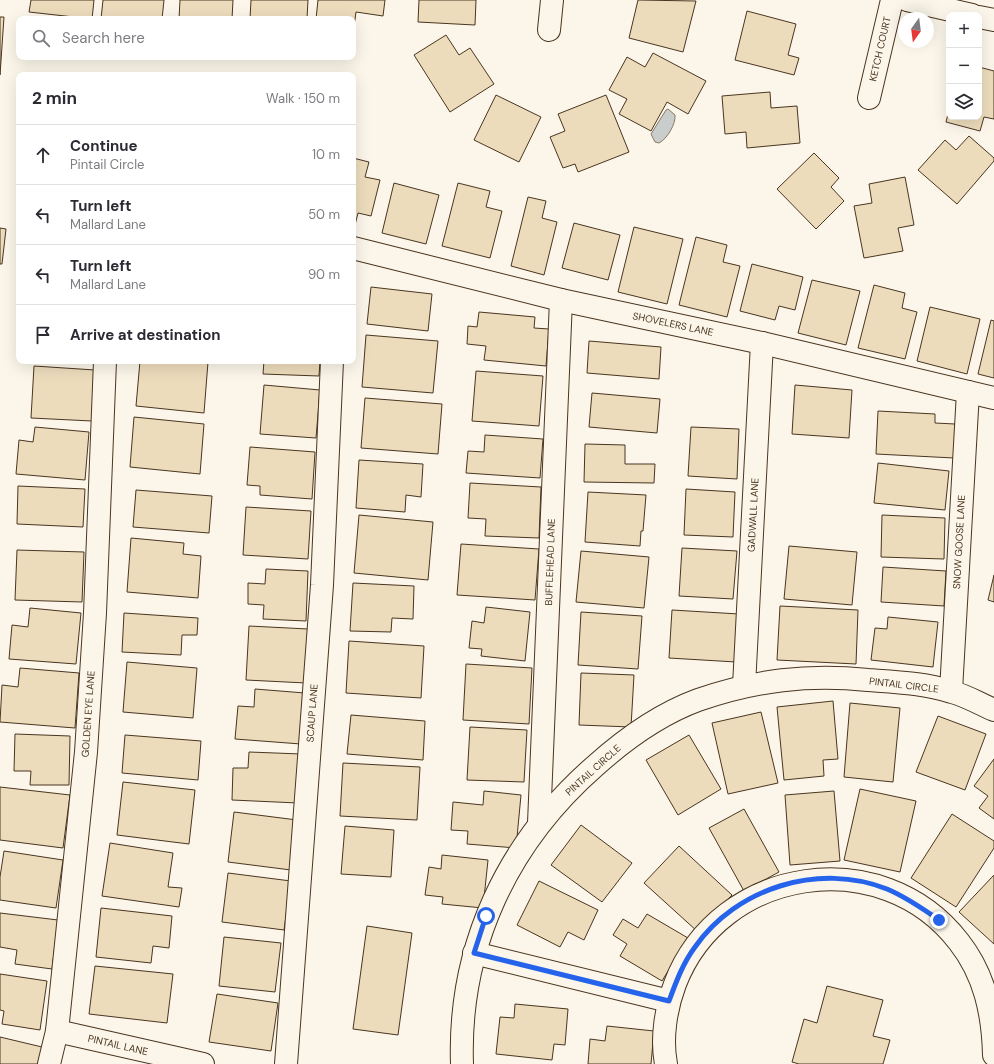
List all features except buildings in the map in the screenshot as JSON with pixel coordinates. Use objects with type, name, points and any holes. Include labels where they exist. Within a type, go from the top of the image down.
[{"type":"street","points":[[549,30],[552,0]]},
{"type":"street","name":"KETCH COURT","points":[[869,98],[892,0]]},
{"type":"street","points":[[907,0],[959,12]]},
{"type":"street","points":[[982,18],[994,20]]},
{"type":"street","name":"SHOVELERS LANE","points":[[356,249],[561,300],[762,343],[994,398]]},
{"type":"street","name":"BUFFLEHEAD LANE","points":[[540,823],[561,300]]},
{"type":"street","name":"GADWALL LANE","points":[[744,686],[762,343]]},
{"type":"street","name":"GOLDEN EYE LANE","points":[[49,1064],[57,1031],[86,752],[95,613],[105,364]]},
{"type":"street","name":"SCAUP LANE","points":[[286,1064],[322,585],[332,364]]},
{"type":"street","name":"SNOW GOOSE LANE","points":[[951,691],[968,392]]},
{"type":"street","name":"PINTAIL CIRCLE","points":[[462,1064],[461,1034],[466,990],[474,953],[486,916],[508,871],[540,823],[583,776],[614,748],[653,722],[697,701],[744,686],[793,678],[831,677],[911,684],[951,691],[994,710]]},
{"type":"street","points":[[666,1064],[664,1031],[669,1001],[679,973],[695,946],[715,923],[739,904],[766,890],[796,882],[826,878],[856,880],[886,889],[913,902],[939,920],[959,942],[976,968],[987,996],[993,1026],[993,1064]]},
{"type":"street","points":[[474,953],[669,1001]]},
{"type":"street","name":"PINTAIL LANE","points":[[57,1031],[203,1064]]},
{"type":"shaded area","points":[[668,109],[675,115],[674,123],[668,135],[662,141],[659,143],[655,142],[651,134]]},
{"type":"route","points":[[486,916],[474,953],[669,1001],[679,973],[695,946],[715,923],[739,904],[766,890],[796,882],[826,878],[856,880],[886,889],[913,902],[939,920]]}]
